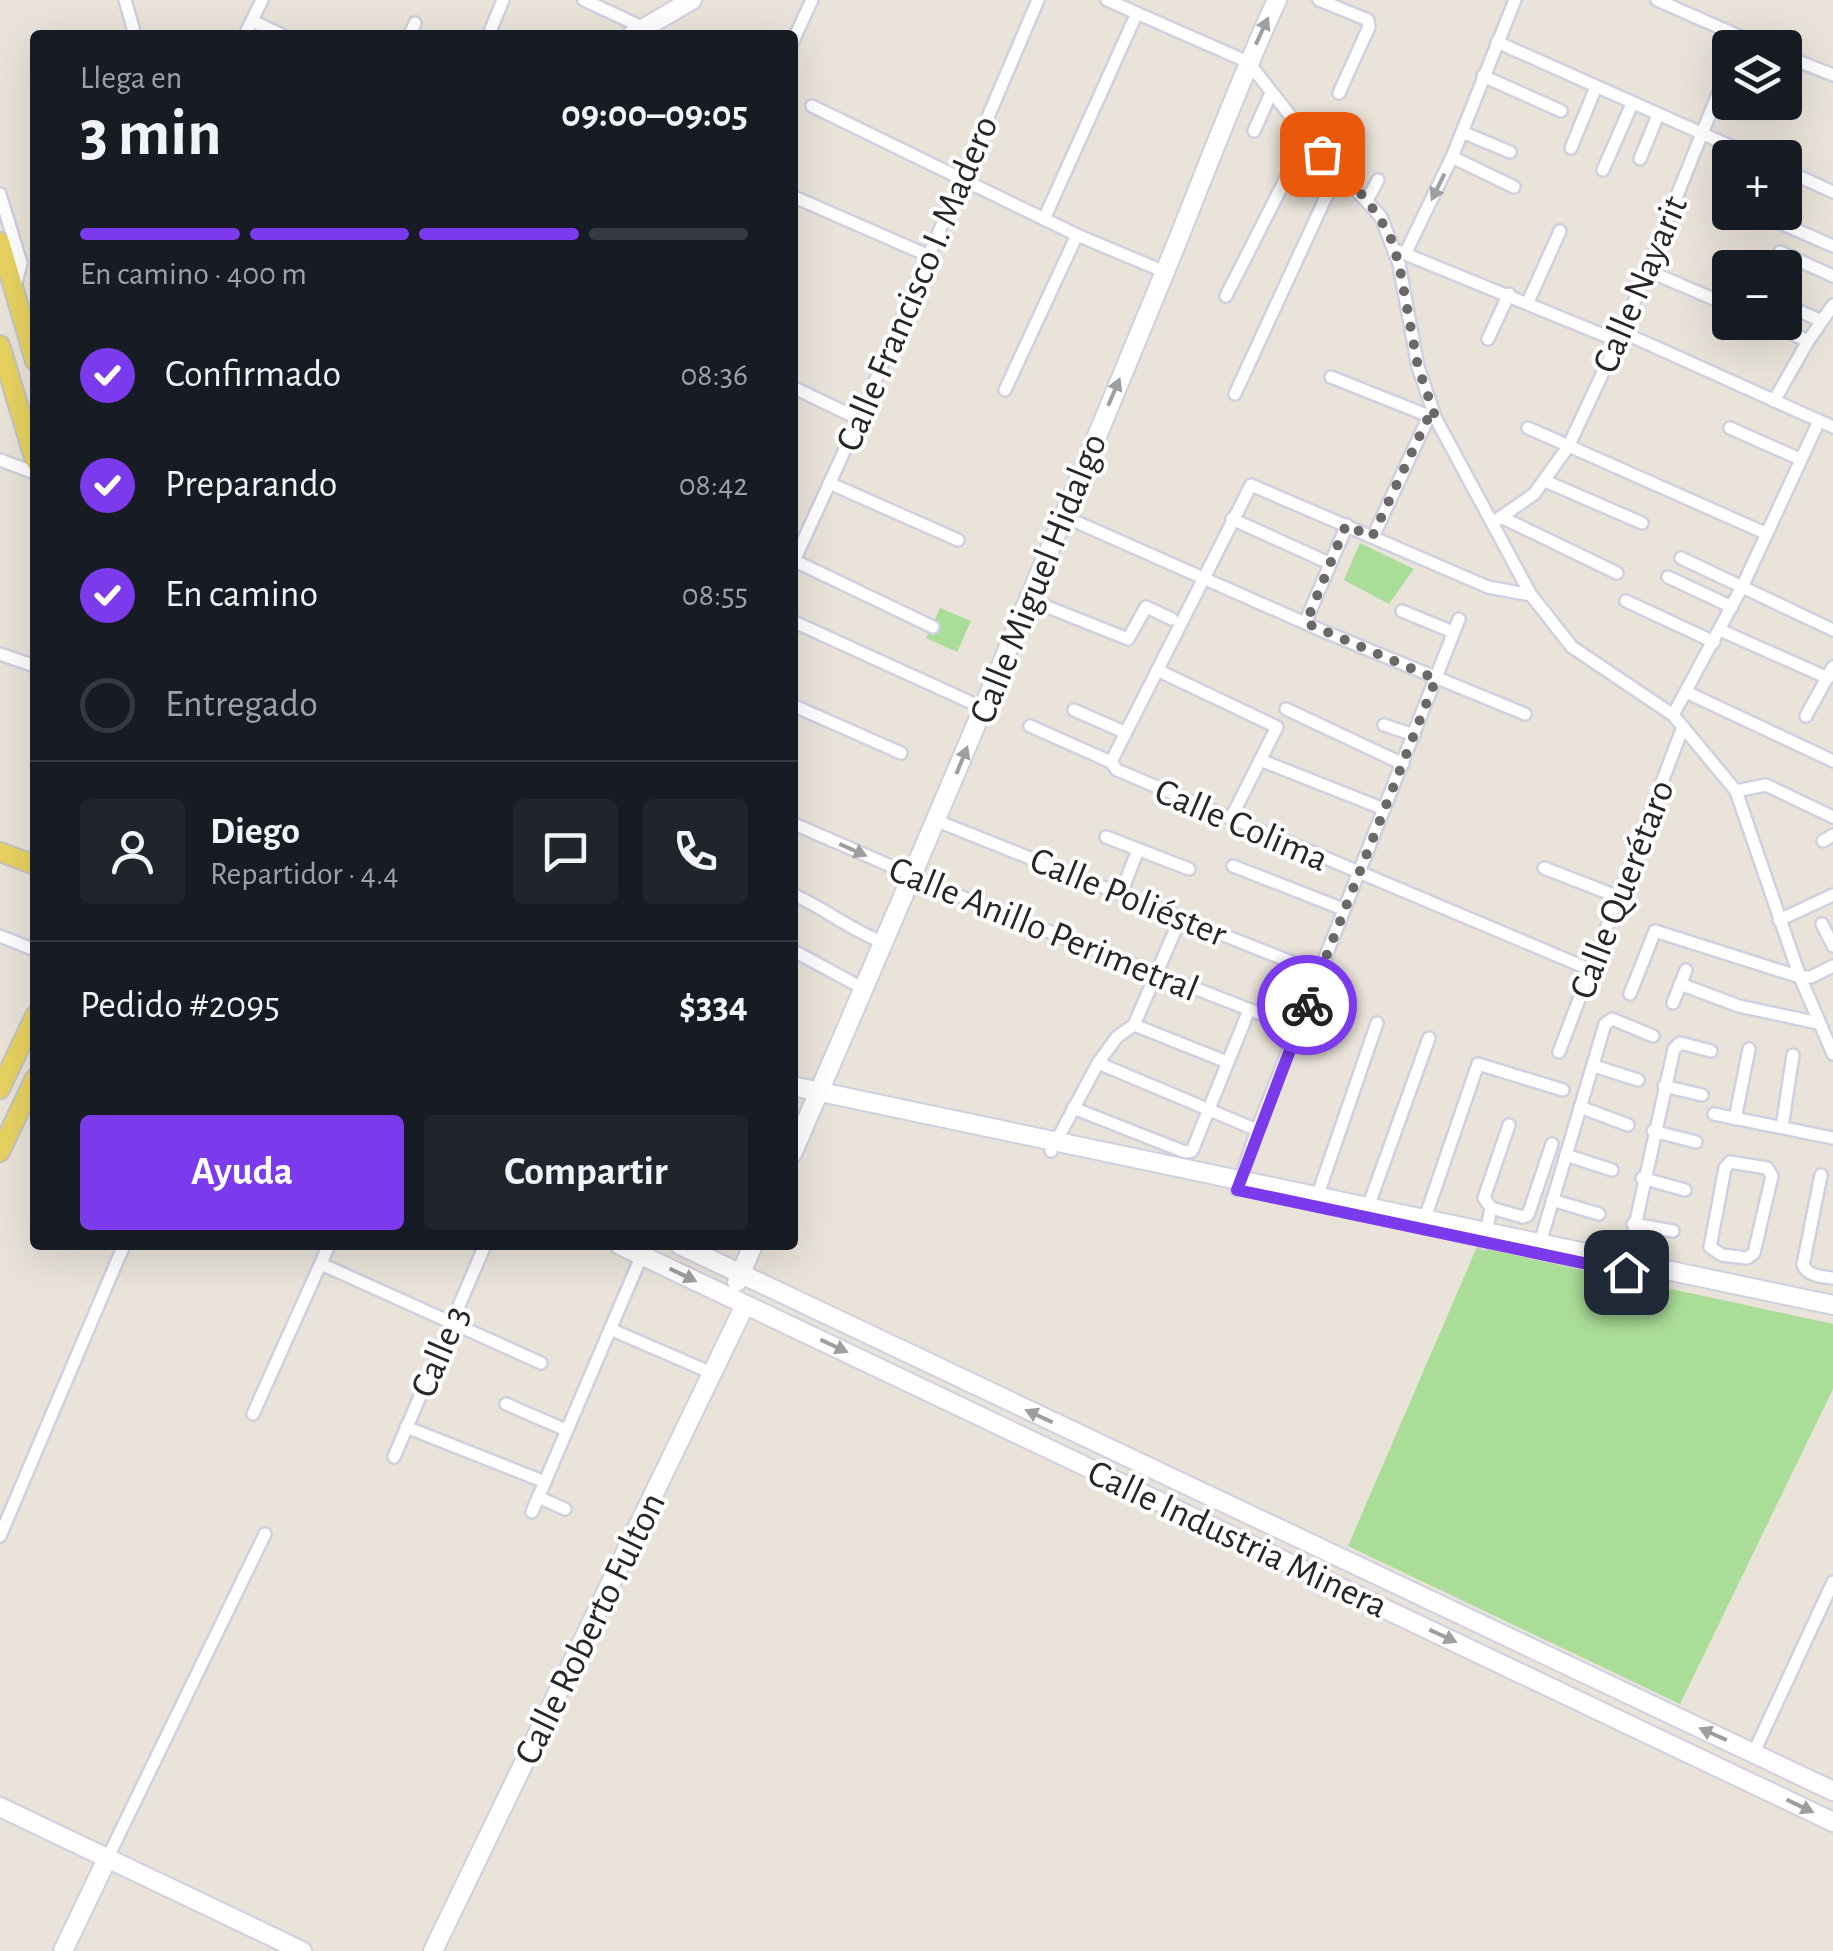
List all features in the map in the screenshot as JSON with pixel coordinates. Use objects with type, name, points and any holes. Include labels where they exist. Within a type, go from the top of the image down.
[{"type":"main road","points":[[640,30],[692,0]]},
{"type":"main road","name":"Calle Miguel Hidalgo","points":[[798,1140],[938,822],[1276,0]]},
{"type":"main road","points":[[0,242],[30,344]]},
{"type":"main road","points":[[0,345],[30,445]]},
{"type":"main road","points":[[0,852],[30,863]]},
{"type":"main road","points":[[0,1089],[30,1026]]},
{"type":"main road","points":[[798,1087],[1053,1147],[1485,1237],[1833,1316]]},
{"type":"main road","points":[[0,1152],[30,1089]]},
{"type":"main road","points":[[1238,1186],[1426,1218],[1485,1237],[1540,1242],[1824,1304]]},
{"type":"main road","name":"Calle Industria Minera","points":[[631,1250],[1833,1822]]},
{"type":"main road","name":"Calle Industria Minera","points":[[690,1250],[1833,1791]]},
{"type":"main road","points":[[745,1305],[736,1286],[751,1250]]},
{"type":"main road","name":"Calle Roberto Fulton","points":[[434,1951],[745,1305]]},
{"type":"main road","points":[[0,1807],[302,1951]]},
{"type":"main road","points":[[64,1951],[107,1859]]},
{"type":"street","points":[[126,0],[133,30]]},
{"type":"street","points":[[247,30],[262,0]]},
{"type":"street","points":[[490,30],[503,0]]},
{"type":"street","points":[[584,0],[615,6],[637,30]]},
{"type":"street","points":[[798,30],[812,0]]},
{"type":"street","name":"Calle Francisco I. Madero","points":[[798,554],[1038,0]]},
{"type":"street","points":[[1107,0],[1248,62],[1307,137],[1381,217],[1400,251],[1418,367],[1432,418],[1497,520],[1532,594],[1572,646],[1673,716],[1736,791],[1800,977],[1833,1054]]},
{"type":"street","points":[[1318,0],[1368,20],[1339,93]]},
{"type":"street","points":[[1400,251],[1452,157],[1515,0]]},
{"type":"street","points":[[1660,0],[1716,30]]},
{"type":"street","points":[[1044,218],[1137,13]]},
{"type":"street","points":[[252,20],[272,30]]},
{"type":"street","points":[[1498,42],[1717,140]]},
{"type":"street","points":[[1802,63],[1833,75]]},
{"type":"street","points":[[1483,76],[1561,112]]},
{"type":"street","points":[[1572,148],[1596,87]]},
{"type":"street","points":[[1254,131],[1271,92]]},
{"type":"street","points":[[1603,170],[1632,104]]},
{"type":"street","points":[[812,106],[1077,235],[1165,272]]},
{"type":"street","name":"Calle Nayarit","points":[[1497,520],[1518,508],[1545,481],[1568,447],[1620,337],[1712,108]]},
{"type":"street","points":[[1640,159],[1658,116]]},
{"type":"street","points":[[1462,132],[1510,152]]},
{"type":"street","points":[[1226,296],[1307,137]]},
{"type":"street","points":[[1452,157],[1514,187]]},
{"type":"street","points":[[1235,394],[1338,170]]},
{"type":"street","points":[[1802,177],[1833,190]]},
{"type":"street","points":[[1367,200],[1378,180]]},
{"type":"street","points":[[0,194],[21,267],[14,290]]},
{"type":"street","points":[[798,199],[928,254]]},
{"type":"street","points":[[1796,230],[1833,246]]},
{"type":"street","points":[[1528,302],[1560,231]]},
{"type":"street","points":[[1005,390],[1077,235]]},
{"type":"street","points":[[1400,251],[1620,337],[1833,427]]},
{"type":"street","points":[[1802,262],[1833,276]]},
{"type":"street","points":[[1646,270],[1712,298]]},
{"type":"street","points":[[1488,339],[1508,294]]},
{"type":"street","points":[[1774,401],[1833,304]]},
{"type":"street","points":[[1802,312],[1822,321]]},
{"type":"street","points":[[1802,337],[1808,340]]},
{"type":"street","points":[[1331,377],[1432,418]]},
{"type":"street","points":[[798,390],[859,419]]},
{"type":"street","points":[[1372,537],[1432,418]]},
{"type":"street","points":[[1673,716],[1743,585],[1819,421]]},
{"type":"street","points":[[1528,428],[1765,534]]},
{"type":"street","points":[[1730,428],[1800,459]]},
{"type":"street","points":[[0,460],[30,471]]},
{"type":"street","points":[[1545,481],[1642,524]]},
{"type":"street","points":[[829,483],[958,540]]},
{"type":"street","points":[[1114,766],[1124,732],[1251,485],[1488,586],[1532,594]]},
{"type":"street","points":[[1063,516],[1524,714]]},
{"type":"street","points":[[1232,519],[1329,563]]},
{"type":"street","points":[[1497,520],[1617,574]]},
{"type":"street","points":[[1306,623],[1346,525]]},
{"type":"street","points":[[1682,558],[1833,630]]},
{"type":"street","points":[[798,565],[933,627]]},
{"type":"street","points":[[1668,576],[1732,606]]},
{"type":"street","points":[[1030,600],[1128,639],[1146,607],[1172,619]]},
{"type":"street","points":[[1626,601],[1714,642]]},
{"type":"street","points":[[1402,611],[1454,632]]},
{"type":"street","points":[[1238,1186],[1343,909],[1460,619]]},
{"type":"street","points":[[798,624],[983,708]]},
{"type":"street","points":[[1720,630],[1830,672],[1806,716]]},
{"type":"street","points":[[0,654],[30,664]]},
{"type":"street","points":[[1157,670],[1277,728],[1230,818]]},
{"type":"street","points":[[1686,692],[1833,761]]},
{"type":"street","points":[[798,709],[901,753]]},
{"type":"street","points":[[1286,709],[1403,764]]},
{"type":"street","points":[[1074,710],[1124,732]]},
{"type":"street","points":[[1384,725],[1414,735]]},
{"type":"street","name":"Calle Colima","points":[[1030,726],[1230,818],[1589,969]]},
{"type":"street","name":"Calle Querétaro","points":[[1559,1052],[1683,727]]},
{"type":"street","points":[[1260,760],[1384,810]]},
{"type":"street","points":[[1736,791],[1766,785],[1833,817]]},
{"type":"street","name":"Calle Poliéster","points":[[938,822],[1319,972]]},
{"type":"street","name":"Calle Anillo Perimetral","points":[[798,825],[914,877],[1298,1028]]},
{"type":"street","points":[[1106,837],[1189,869]]},
{"type":"street","points":[[1121,892],[1138,850]]},
{"type":"street","points":[[1234,866],[1343,909]]},
{"type":"street","points":[[1544,868],[1616,896]]},
{"type":"street","points":[[1780,920],[1833,895]]},
{"type":"street","points":[[798,897],[885,944]]},
{"type":"street","points":[[1053,1147],[1098,1063],[1117,1037],[1134,1025],[1181,918]]},
{"type":"street","points":[[1827,927],[1833,946]]},
{"type":"street","points":[[1630,994],[1656,931],[1800,977],[1810,977],[1833,966]]},
{"type":"street","points":[[0,936],[30,948]]},
{"type":"street","points":[[798,953],[866,990]]},
{"type":"street","points":[[1672,1003],[1686,970]]},
{"type":"street","points":[[1680,984],[1754,1010],[1818,1023]]},
{"type":"street","points":[[1073,1108],[1185,1152],[1193,1149],[1248,1010]]},
{"type":"street","points":[[1540,1242],[1608,1020],[1612,1018],[1653,1036]]},
{"type":"street","points":[[1316,1197],[1377,1022]]},
{"type":"street","points":[[1134,1025],[1227,1062]]},
{"type":"street","points":[[1368,1208],[1429,1038]]},
{"type":"street","points":[[1626,1262],[1674,1049],[1680,1043],[1711,1050]]},
{"type":"street","points":[[1735,1118],[1748,1050]]},
{"type":"street","points":[[1782,1127],[1793,1055]]},
{"type":"street","points":[[1098,1063],[1257,1130]]},
{"type":"street","points":[[1426,1218],[1475,1067],[1483,1063],[1563,1090]]},
{"type":"street","points":[[1594,1066],[1638,1080]]},
{"type":"street","points":[[1664,1086],[1702,1095]]},
{"type":"street","points":[[1580,1108],[1628,1126]]},
{"type":"street","points":[[1714,1114],[1833,1138]]},
{"type":"street","points":[[1509,1126],[1484,1198],[1491,1208],[1528,1215],[1552,1144]]},
{"type":"street","points":[[1654,1131],[1696,1142]]},
{"type":"street","points":[[1566,1155],[1612,1170]]},
{"type":"street","points":[[1727,1164],[1767,1168],[1772,1176],[1754,1253],[1747,1258],[1722,1255],[1712,1250],[1709,1242],[1727,1164]]},
{"type":"street","points":[[1821,1175],[1802,1265],[1806,1271],[1827,1278],[1824,1304]]},
{"type":"street","points":[[1642,1178],[1685,1190]]},
{"type":"street","points":[[1552,1200],[1599,1214]]},
{"type":"street","points":[[1485,1237],[1491,1208]]},
{"type":"street","points":[[1633,1224],[1674,1232]]},
{"type":"street","points":[[0,1536],[122,1250]]},
{"type":"street","points":[[253,1414],[328,1250]]},
{"type":"street","name":"Calle 3","points":[[394,1457],[484,1250]]},
{"type":"street","points":[[532,1512],[642,1255]]},
{"type":"street","points":[[1717,1281],[1722,1255]]},
{"type":"street","points":[[321,1264],[541,1364]]},
{"type":"street","points":[[610,1329],[714,1374]]},
{"type":"street","points":[[506,1404],[566,1430]]},
{"type":"street","points":[[406,1426],[545,1482]]},
{"type":"street","points":[[538,1497],[565,1509]]},
{"type":"street","points":[[107,1859],[264,1534]]},
{"type":"street","points":[[1754,1752],[1833,1582]]},
{"type":"green space","points":[[1360,543],[1414,569],[1389,604],[1344,580]]},
{"type":"green space","points":[[940,608],[971,621],[957,652],[926,638]]},
{"type":"green space","points":[[1477,1247],[1833,1324],[1833,1389],[1680,1704],[1348,1546]]},
{"type":"way so far","points":[[1307,1005],[1436,679],[1306,623],[1346,525],[1372,537],[1429,416],[1436,419],[1418,367],[1399,264],[1389,233],[1367,200],[1322,154]]},
{"type":"route","points":[[1307,1005],[1237,1190],[1626,1272]]}]
